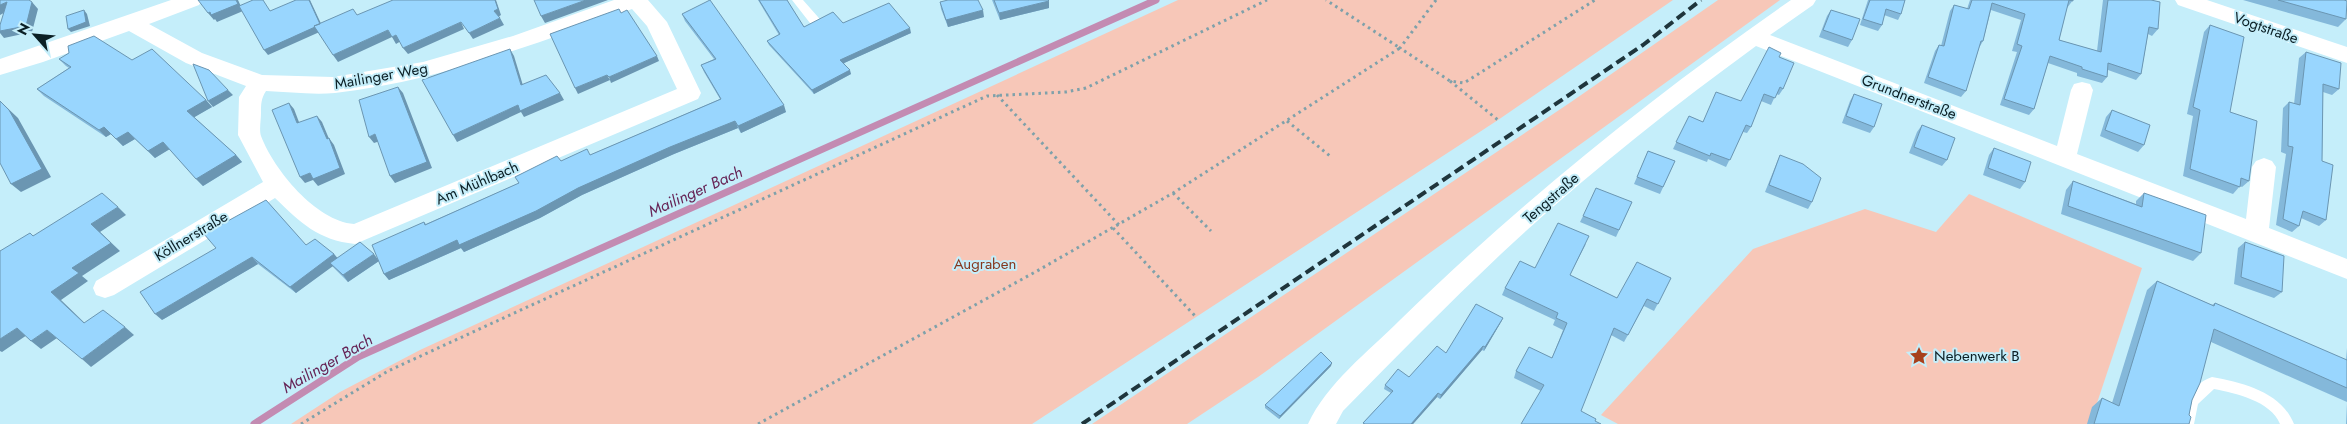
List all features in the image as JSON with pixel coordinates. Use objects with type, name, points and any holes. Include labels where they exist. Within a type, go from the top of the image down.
[{"type":"street","points":[[0,67],[35,57],[192,0]]},
{"type":"street","name":"Mailinger Weg","points":[[131,23],[194,58],[260,83],[333,85],[423,70],[520,42],[635,0]]},
{"type":"street","name":"Am Mühlbach","points":[[260,83],[250,97],[249,135],[277,185],[303,210],[336,232],[355,234],[690,94],[656,22],[635,0]]},
{"type":"street","name":"Tengstraße","points":[[1321,424],[1334,404],[1494,246],[1625,134],[1753,37],[1806,0]]},
{"type":"street","name":"Vogtstraße","points":[[2185,0],[2347,56]]},
{"type":"street","name":"Grundnerstraße","points":[[1753,37],[2347,269]]},
{"type":"street","points":[[2065,158],[2082,90]]},
{"type":"street","points":[[2256,233],[2264,167]]},
{"type":"street","name":"Köllnerstraße","points":[[105,288],[277,185]]},
{"type":"lane","points":[[797,0],[814,20]]},
{"type":"lane","points":[[2187,424],[2193,398],[2200,390],[2212,382],[2232,386],[2273,405],[2286,419],[2287,424]]},
{"type":"path","points":[[301,424],[388,371],[987,96],[1066,92],[1086,88],[1267,0]]},
{"type":"path","points":[[1326,0],[1450,81],[1498,120]]},
{"type":"path","points":[[758,424],[1113,228],[1287,122],[1400,48],[1436,0]]},
{"type":"path","points":[[1450,81],[1464,83],[1595,0]]},
{"type":"path","points":[[997,95],[1119,224]]},
{"type":"path","points":[[1287,122],[1330,156]]},
{"type":"path","points":[[1173,193],[1211,232]]},
{"type":"path","points":[[1113,228],[1196,317]]},
{"type":"green space","name":"Augraben","points":[[1178,0],[1673,0],[1498,120],[1032,424],[291,424],[340,392],[420,350]]},
{"type":"green space","points":[[1718,0],[1780,0],[1258,377],[1187,424],[1092,424],[1571,102]]},
{"type":"green space","points":[[1969,194],[2142,268],[2090,424],[1618,424],[1601,415],[1753,249],[1865,209],[1936,232]]},
{"type":"building","points":[[0,0],[29,0],[32,2],[26,26],[0,31],[7,2],[0,5]]},
{"type":"building","points":[[198,0],[236,0],[238,4],[211,15]]},
{"type":"building","points":[[253,0],[263,0],[270,11],[296,0],[309,0],[320,24],[264,50],[239,6]]},
{"type":"building","points":[[393,0],[495,0],[498,9],[494,11],[500,18],[469,33],[461,22],[403,48],[396,35],[392,37],[388,30],[333,55],[314,26],[353,9],[357,15]]},
{"type":"building","points":[[534,0],[586,0],[541,16]]},
{"type":"building","points":[[710,0],[784,105],[738,126],[735,121],[670,147],[578,188],[536,211],[459,245],[457,240],[384,274],[372,245],[424,222],[425,225],[519,183],[515,177],[557,156],[561,161],[587,149],[590,155],[721,99],[701,65],[716,59],[682,14]]},
{"type":"building","points":[[759,0],[787,0],[804,27],[833,12],[843,23],[889,3],[910,28],[840,60],[850,70],[812,90],[767,41],[780,34]]},
{"type":"building","points":[[948,0],[978,0],[983,10],[946,20],[940,2]]},
{"type":"building","points":[[994,0],[1048,0],[1049,1],[999,13]]},
{"type":"building","points":[[1870,0],[1905,0],[1901,14],[1886,9],[1882,25],[1863,19]]},
{"type":"building","points":[[1972,0],[2069,0],[2059,40],[2101,52],[2108,0],[2151,0],[2160,2],[2158,29],[2149,27],[2141,74],[2108,63],[2107,77],[2050,56],[2034,109],[2004,99],[2022,46],[2017,44],[2025,14],[1992,3],[1983,41],[1981,41],[1966,91],[1928,77],[1939,45],[1944,46],[1954,5],[1969,9]]},
{"type":"building","points":[[2278,0],[2344,0],[2347,1],[2346,19]]},
{"type":"building","points":[[619,9],[621,13],[627,10],[657,56],[609,77],[607,75],[575,88],[550,34]]},
{"type":"building","points":[[84,10],[86,22],[68,29],[66,16]]},
{"type":"building","points":[[1831,10],[1860,19],[1852,40],[1823,30]]},
{"type":"building","points":[[2210,25],[2244,37],[2230,112],[2257,121],[2249,181],[2241,178],[2240,187],[2190,169],[2200,110],[2193,107]]},
{"type":"building","points":[[94,36],[132,60],[152,49],[206,100],[187,111],[236,155],[196,179],[163,142],[148,151],[128,132],[116,139],[104,127],[99,130],[37,89],[71,67],[59,59],[69,53],[68,46]]},
{"type":"building","points":[[1769,47],[1781,53],[1779,57],[1794,63],[1783,89],[1780,87],[1775,98],[1764,94],[1751,127],[1746,125],[1730,160],[1711,153],[1710,156],[1676,142],[1689,116],[1703,122],[1716,92],[1741,101]]},
{"type":"building","points":[[510,49],[521,85],[546,75],[560,93],[520,111],[518,105],[453,135],[422,80]]},
{"type":"building","points":[[2306,52],[2341,63],[2339,89],[2323,84],[2322,161],[2333,165],[2326,220],[2303,211],[2299,226],[2283,219],[2293,147],[2288,146],[2289,102],[2300,105]]},
{"type":"building","points":[[193,64],[209,70],[228,90],[208,101]]},
{"type":"building","points":[[398,87],[427,162],[390,176],[375,134],[369,137],[359,100]]},
{"type":"building","points":[[1854,94],[1882,104],[1874,127],[1846,116]]},
{"type":"building","points":[[0,101],[9,110],[42,169],[11,184],[0,163]]},
{"type":"building","points":[[289,103],[297,123],[317,116],[327,139],[329,138],[340,168],[313,179],[310,173],[300,177],[272,110]]},
{"type":"building","points":[[2112,110],[2150,125],[2144,145],[2105,130]]},
{"type":"building","points":[[1922,125],[1955,138],[1947,160],[1914,147]]},
{"type":"building","points":[[1994,148],[2031,162],[2025,182],[1988,168]]},
{"type":"building","points":[[1648,151],[1675,161],[1663,187],[1637,177]]},
{"type":"building","points":[[1780,155],[1803,164],[1821,178],[1812,202],[1769,185]]},
{"type":"building","points":[[2073,181],[2142,207],[2144,193],[2206,215],[2201,253],[2068,206]]},
{"type":"building","points":[[1596,188],[1632,202],[1619,230],[1583,216]]},
{"type":"building","points":[[102,193],[118,207],[91,224],[111,243],[72,268],[79,273],[51,292],[84,323],[103,310],[125,327],[82,359],[47,330],[31,341],[17,328],[0,339],[0,251],[30,233],[33,236]]},
{"type":"building","points":[[266,200],[306,245],[315,239],[334,254],[290,287],[252,257],[155,314],[140,292],[216,248],[204,234]]},
{"type":"building","points":[[1558,223],[1589,236],[1570,275],[1617,298],[1637,262],[1671,278],[1658,304],[1647,299],[1628,335],[1614,328],[1581,411],[1601,424],[1521,424],[1544,385],[1516,371],[1529,347],[1552,358],[1567,323],[1556,318],[1558,313],[1505,288],[1520,261],[1535,268]]},
{"type":"building","points":[[360,242],[374,254],[343,275],[330,263]]},
{"type":"building","points":[[2245,242],[2284,256],[2282,292],[2241,277]]},
{"type":"building","points":[[2157,281],[2214,306],[2215,303],[2347,360],[2347,388],[2214,329],[2200,383],[2192,400],[2189,424],[2094,424],[2102,398],[2119,406]]},
{"type":"building","points":[[1476,304],[1503,318],[1485,347],[1483,346],[1441,395],[1438,393],[1411,424],[1363,423],[1393,391],[1385,385],[1398,369],[1409,377],[1437,346],[1446,353]]},
{"type":"building","points":[[1321,352],[1332,363],[1280,416],[1265,405]]},
{"type":"waterway","name":"Mailinger Bach","points":[[254,424],[358,357],[1156,0]]},
{"type":"railway","points":[[1082,424],[1643,45],[1701,0]]},
{"type":"place","name":"Nebenwerk B","points":[[1919,356]]}]
